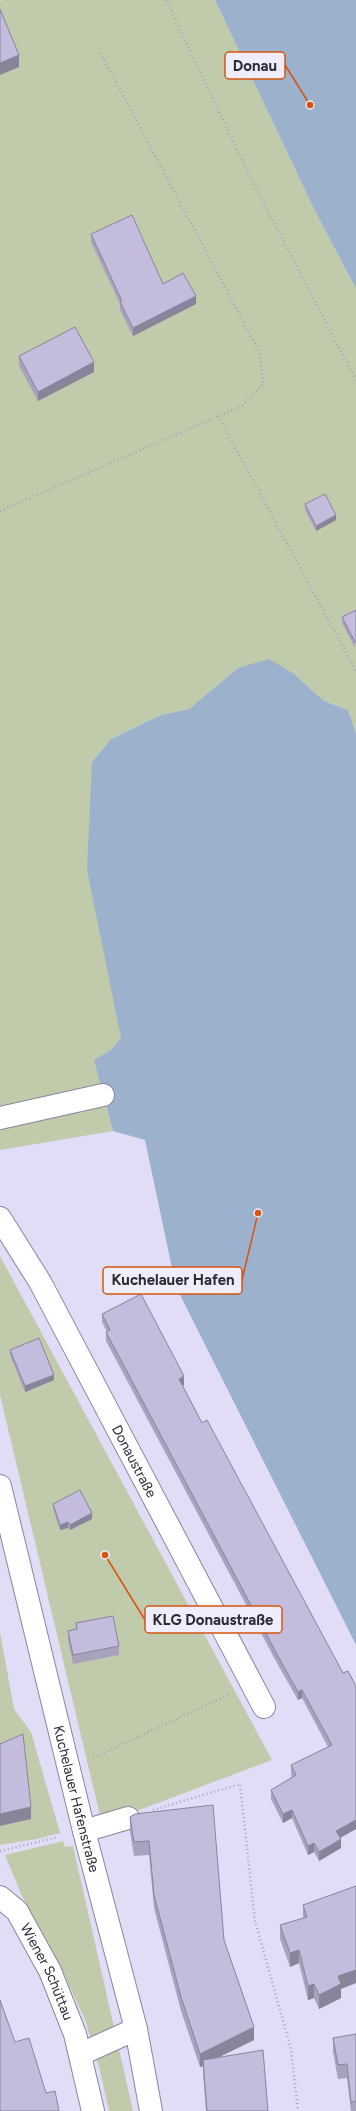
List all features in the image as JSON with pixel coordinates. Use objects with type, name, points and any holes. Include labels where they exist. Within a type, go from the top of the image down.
[{"type":"street","points":[[0,1118],[103,1096]]},
{"type":"street","name":"Donaustraße","points":[[0,1218],[40,1282],[264,1707]]},
{"type":"street","name":"Kuchelauer Hafenstraße","points":[[0,1486],[84,1831],[136,2029],[151,2111]]},
{"type":"street","points":[[84,1831],[128,1818]]},
{"type":"street","name":"Wiener Schüttau","points":[[0,1897],[17,1911],[50,1971],[75,2034],[81,2054],[93,2111]]},
{"type":"street","points":[[81,2054],[136,2029]]},
{"type":"path","points":[[166,0],[248,173],[356,380]]},
{"type":"path","points":[[0,511],[242,406],[262,384],[260,353],[100,52]]},
{"type":"path","points":[[218,416],[356,671]]},
{"type":"path","points":[[94,1758],[218,1700]]},
{"type":"path","points":[[128,1818],[240,1784],[255,1921],[291,2049],[298,2111]]},
{"type":"path","points":[[0,1851],[84,1831]]},
{"type":"green space","points":[[215,0],[314,209],[356,289],[356,734],[348,710],[324,701],[294,674],[238,668],[189,709],[161,715],[111,739],[92,762],[121,1038],[111,1050],[103,1095],[113,1131],[0,1150],[0,1]]},
{"type":"green space","points":[[0,1256],[272,1760],[102,1824],[0,1395]]},
{"type":"green space","points":[[0,1632],[14,1709],[31,1732],[60,1833],[37,1839],[0,1845]]},
{"type":"green space","points":[[63,1841],[65,1847],[73,1846],[133,2111],[109,2111],[100,2071],[86,2022],[58,1961],[22,1896],[5,1855]]},
{"type":"water","points":[[215,0],[356,0],[356,289],[314,209]]},
{"type":"water","points":[[269,659],[294,674],[324,701],[348,710],[356,734],[356,1645],[176,1287],[145,1140],[113,1131],[94,1060],[111,1050],[121,1038],[87,870],[92,762],[111,739],[161,715],[189,709],[238,668]]},
{"type":"building","points":[[0,9],[19,55],[0,63]]},
{"type":"building","points":[[132,215],[163,284],[183,273],[196,296],[133,328],[120,302],[122,301],[91,234]]},
{"type":"building","points":[[75,327],[94,362],[38,392],[19,356]]},
{"type":"building","points":[[325,494],[336,515],[316,526],[305,504]]},
{"type":"building","points":[[356,610],[356,642],[355,642],[342,617]]},
{"type":"building","points":[[141,1294],[184,1376],[179,1379],[202,1423],[207,1420],[343,1673],[348,1671],[356,1686],[356,1820],[336,1831],[341,1839],[319,1852],[314,1843],[308,1846],[292,1810],[283,1814],[271,1790],[296,1775],[291,1765],[332,1745],[302,1690],[298,1692],[278,1656],[106,1332],[110,1330],[102,1314]]},
{"type":"building","points":[[39,1338],[54,1375],[25,1386],[10,1350]]},
{"type":"building","points":[[80,1490],[92,1513],[70,1525],[68,1522],[60,1525],[53,1504]]},
{"type":"building","points":[[113,1616],[119,1646],[73,1655],[68,1631],[77,1629],[76,1623]]},
{"type":"building","points":[[23,1734],[31,1807],[0,1814],[0,1744]]},
{"type":"building","points":[[213,1805],[224,1940],[254,2027],[200,2054],[181,1997],[154,1895],[149,1841],[134,1842],[130,1817],[135,1814]]},
{"type":"building","points":[[356,1886],[356,1970],[338,1976],[341,1984],[319,1995],[314,1984],[308,1986],[299,1950],[290,1953],[280,1925],[307,1917],[303,1905]]},
{"type":"building","points":[[0,2000],[15,2042],[29,2038],[46,2093],[55,2091],[59,2111],[0,2111]]},
{"type":"building","points":[[356,2034],[356,2101],[351,2102],[347,2064],[338,2065],[333,2038]]},
{"type":"building","points":[[263,2050],[268,2111],[207,2111],[203,2060]]},
{"type":"place","name":"Donau","points":[[310,105]]},
{"type":"place","name":"Kuchelauer Hafen","points":[[258,1213]]},
{"type":"place","name":"KLG Donaustraße","points":[[105,1555]]}]
